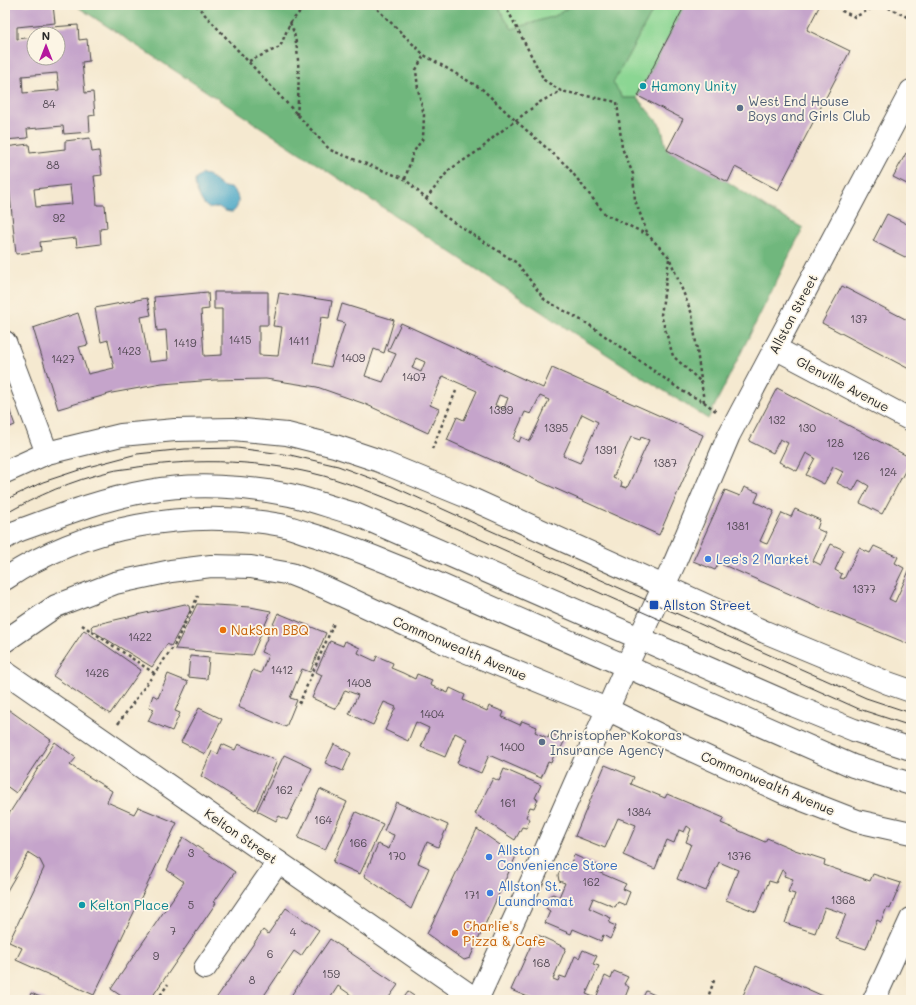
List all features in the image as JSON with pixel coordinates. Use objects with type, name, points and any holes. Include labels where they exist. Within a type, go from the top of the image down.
[{"type":"street","name":"Allston Street","points":[[477,1000],[539,865],[607,709],[664,586],[726,441],[911,91]]},
{"type":"street","points":[[5,342],[47,453]]},
{"type":"street","name":"Glenville Avenue","points":[[775,348],[911,420]]},
{"type":"street","points":[[5,472],[47,453],[121,435],[175,430],[233,429],[287,434],[335,446],[377,460],[466,496],[765,632],[888,683],[911,691]]},
{"type":"street","points":[[5,538],[15,532],[93,504],[149,491],[194,487],[237,488],[291,495],[355,514],[839,724],[911,749]]},
{"type":"street","points":[[5,579],[24,566],[70,545],[110,532],[157,523],[193,519],[236,519],[282,525],[343,544],[409,571],[853,766],[911,784]]},
{"type":"street","name":"Commonwealth Avenue","points":[[5,642],[56,606],[115,583],[171,571],[211,566],[251,567],[291,574],[324,587],[445,643],[607,709],[674,742],[785,793],[857,821],[911,834]]},
{"type":"street","name":"Kelton Street","points":[[5,672],[477,1000]]},
{"type":"street","points":[[205,968],[278,862]]},
{"type":"street","points":[[874,1000],[911,918]]},
{"type":"path","points":[[196,5],[330,150],[405,179],[444,216],[517,263],[545,300],[588,324],[682,391],[704,402],[718,412]]},
{"type":"path","points":[[249,61],[280,47],[290,23],[306,5]]},
{"type":"path","points":[[373,5],[424,55],[482,89],[567,166],[605,214],[648,235],[669,257],[692,314],[704,402]]},
{"type":"path","points":[[505,5],[544,80],[561,91],[617,102],[622,148],[633,174],[635,200],[648,235]]},
{"type":"path","points":[[840,5],[842,10],[855,17],[878,5]]},
{"type":"path","points":[[883,5],[911,19]]},
{"type":"path","points":[[290,23],[294,31],[298,80],[297,116]]},
{"type":"path","points":[[405,179],[413,153],[423,138],[424,115],[418,89],[416,70],[424,55]]},
{"type":"path","points":[[426,199],[449,170],[481,149],[540,102],[561,91]]},
{"type":"path","points":[[669,257],[661,315],[673,356],[701,382]]},
{"type":"path","points":[[432,449],[456,391]]},
{"type":"path","points":[[118,724],[174,646],[198,596]]},
{"type":"path","points":[[299,704],[334,623]]},
{"type":"path","points":[[82,624],[154,673]]},
{"type":"path","points":[[707,1000],[715,978]]},
{"type":"path","points":[[157,1000],[168,984]]},
{"type":"green space","points":[[75,5],[498,5],[512,29],[555,16],[572,5],[652,5],[652,12],[613,83],[623,98],[637,98],[661,126],[667,150],[728,182],[768,209],[803,228],[708,419],[569,330]]},
{"type":"green space","points":[[498,5],[572,5],[555,16],[512,29]]},
{"type":"green space","points":[[652,5],[685,5],[637,98],[623,98],[613,83],[652,12]]},
{"type":"water","points":[[202,174],[208,175],[222,186],[231,188],[235,191],[238,197],[238,204],[233,212],[226,211],[219,207],[210,208],[203,203],[195,184],[196,179]]},
{"type":"building","points":[[5,5],[53,5],[55,23],[17,27],[17,39],[26,38],[26,66],[66,66],[65,26],[78,25],[79,40],[87,39],[89,61],[82,62],[85,93],[93,92],[95,115],[89,116],[90,132],[64,134],[63,126],[27,129],[28,138],[5,140]],"holes":[[[57,73],[59,90],[23,93],[22,76]]]},
{"type":"building","name":"West End House Boys and Girls Club","points":[[685,5],[820,5],[807,30],[850,51],[778,190],[735,167],[728,182],[667,150],[683,119],[638,96]]},
{"type":"building","points":[[90,138],[92,152],[99,151],[102,175],[94,176],[97,205],[105,205],[107,228],[100,229],[101,244],[77,247],[76,238],[40,242],[41,251],[16,254],[5,147],[29,144],[30,153],[65,149],[65,141]],"holes":[[[70,185],[72,204],[36,207],[34,189]]]},
{"type":"building","points":[[906,153],[911,155],[911,186],[893,177]]},
{"type":"building","points":[[887,214],[911,226],[911,260],[873,241]]},
{"type":"building","points":[[842,286],[911,322],[911,370],[822,323]]},
{"type":"building","points":[[208,292],[209,309],[201,310],[204,356],[222,355],[222,309],[214,309],[214,292],[268,292],[268,325],[259,325],[259,355],[278,356],[282,327],[273,326],[279,293],[332,301],[329,318],[321,317],[313,363],[331,367],[345,323],[337,321],[342,304],[394,320],[384,353],[374,349],[365,376],[383,382],[396,354],[388,351],[401,323],[543,388],[552,368],[703,435],[659,535],[447,440],[457,417],[464,420],[477,391],[443,376],[430,405],[439,409],[428,433],[365,404],[317,387],[266,379],[214,380],[162,384],[112,393],[58,409],[33,328],[78,313],[88,345],[79,347],[88,374],[114,368],[108,340],[101,342],[95,308],[147,298],[151,315],[141,317],[149,362],[168,360],[166,330],[157,331],[154,297]],"holes":[[[416,358],[425,362],[421,372],[412,368]],[[499,395],[508,398],[504,409],[495,405]],[[540,396],[549,400],[530,441],[521,437],[519,442],[513,439],[525,412],[531,414]],[[582,414],[598,422],[580,463],[563,456]],[[631,437],[640,440],[641,437],[649,440],[627,488],[621,486],[622,482],[613,478]]]},
{"type":"building","points":[[777,388],[911,458],[882,514],[860,503],[869,486],[859,480],[853,491],[837,483],[843,472],[833,467],[824,484],[806,475],[815,458],[806,453],[797,471],[779,462],[788,443],[780,439],[773,453],[749,441]]},
{"type":"building","points":[[5,398],[15,425],[5,429]]},
{"type":"building","points":[[744,487],[759,493],[755,502],[774,511],[760,541],[764,543],[767,544],[782,513],[791,517],[795,509],[820,520],[817,529],[826,533],[813,561],[821,565],[831,544],[844,550],[835,570],[842,574],[840,578],[844,579],[859,548],[870,553],[874,546],[898,557],[895,563],[904,568],[889,599],[895,602],[909,571],[911,572],[911,645],[719,563],[715,570],[693,561],[725,490],[740,496]]},
{"type":"building","points":[[185,604],[189,606],[190,611],[171,646],[167,644],[152,667],[93,631],[91,627],[93,625]]},
{"type":"building","name":"NakSan BBQ","points":[[197,604],[250,607],[271,611],[252,655],[175,649]]},
{"type":"building","points":[[278,613],[326,633],[310,672],[302,669],[290,698],[297,700],[286,727],[238,707],[253,670],[261,673],[268,655],[261,652]]},
{"type":"building","points":[[84,630],[141,670],[110,714],[53,676]]},
{"type":"building","points":[[330,641],[343,646],[345,641],[360,648],[358,653],[375,661],[377,656],[393,663],[391,668],[415,679],[417,674],[432,680],[430,685],[448,693],[450,688],[465,695],[463,700],[487,711],[489,706],[504,712],[502,717],[520,725],[522,721],[537,727],[535,732],[548,738],[550,733],[565,740],[557,756],[554,755],[551,763],[548,762],[541,778],[489,755],[481,773],[457,763],[467,739],[455,733],[445,757],[421,747],[429,728],[416,722],[408,741],[385,730],[396,707],[384,702],[373,725],[349,714],[358,695],[345,690],[336,709],[312,698],[322,675],[316,672]]},
{"type":"building","points":[[190,656],[209,658],[207,679],[188,677]]},
{"type":"building","points":[[168,674],[188,682],[175,711],[180,713],[172,731],[148,721],[154,709],[149,707],[153,695],[158,698]]},
{"type":"building","points":[[5,707],[51,740],[16,793],[5,785]]},
{"type":"building","points":[[199,708],[222,719],[205,754],[181,742]]},
{"type":"building","name":"Kelton Place","points":[[55,742],[76,758],[70,765],[112,791],[107,802],[134,814],[138,807],[177,823],[94,995],[16,960],[22,948],[9,942],[44,868],[40,860],[29,853],[5,894],[5,840],[7,837],[5,836],[5,820]]},
{"type":"building","points":[[222,744],[235,750],[238,744],[277,761],[255,810],[201,776],[212,751],[218,754]]},
{"type":"building","points":[[334,744],[351,753],[343,771],[325,763]]},
{"type":"building","points":[[284,755],[312,768],[287,820],[279,816],[276,821],[257,811]]},
{"type":"building","points":[[605,765],[634,777],[631,784],[665,798],[667,794],[724,818],[721,823],[765,842],[767,838],[795,850],[825,860],[824,865],[870,881],[873,874],[901,883],[890,909],[887,907],[881,922],[877,920],[866,949],[836,939],[846,914],[825,907],[815,933],[785,923],[795,894],[788,892],[793,879],[784,876],[786,872],[782,870],[776,883],[769,881],[756,912],[726,900],[738,870],[719,862],[706,891],[677,879],[691,844],[686,842],[691,829],[687,826],[684,832],[679,830],[674,843],[667,840],[655,869],[623,855],[636,825],[618,818],[605,848],[575,836]]},
{"type":"building","points":[[504,769],[541,785],[535,798],[538,799],[534,808],[530,807],[526,817],[530,819],[526,828],[522,827],[515,840],[475,814],[493,778],[499,781]]},
{"type":"building","points":[[320,789],[347,802],[325,850],[298,838]]},
{"type":"building","points":[[396,802],[448,825],[438,847],[427,842],[418,863],[429,868],[411,909],[364,876],[378,844],[389,849],[394,835],[384,831]]},
{"type":"building","points":[[356,812],[383,824],[360,874],[333,862]]},
{"type":"building","points":[[477,829],[516,856],[470,958],[464,960],[427,934]]},
{"type":"building","points":[[183,837],[235,872],[214,902],[216,903],[150,1000],[127,1000],[111,989],[184,882],[167,870]]},
{"type":"building","points":[[574,855],[601,867],[598,872],[626,884],[623,889],[630,892],[625,905],[618,902],[615,907],[593,898],[589,908],[611,918],[609,923],[616,926],[610,939],[603,935],[601,941],[573,929],[571,934],[545,923],[550,911],[547,909],[545,904],[549,896],[553,894],[559,897],[565,883],[559,881],[558,875],[561,868],[565,866],[569,868]]},
{"type":"building","points":[[286,908],[319,930],[301,956],[294,951],[261,1000],[215,1000],[263,930],[268,934]]},
{"type":"building","points":[[536,934],[566,948],[553,979],[558,981],[560,976],[566,978],[575,956],[579,958],[583,950],[597,956],[593,964],[599,966],[586,994],[596,998],[605,976],[611,979],[614,971],[628,977],[624,984],[629,987],[624,1000],[535,1000],[511,990]]},
{"type":"building","points":[[330,939],[398,985],[387,1000],[348,1000],[351,995],[338,986],[329,1000],[288,1000]]},
{"type":"building","points":[[756,966],[832,1000],[741,1000]]},
{"type":"building","points":[[646,991],[659,997],[657,1000],[636,1000],[637,997],[642,999]]},
{"type":"building","points":[[408,992],[420,1000],[402,1000]]},
{"type":"building","points":[[31,993],[47,1000],[28,1000]]},
{"type":"tram line","points":[[5,500],[43,482],[88,467],[137,454],[185,449],[237,448],[290,455],[338,466],[392,486],[866,698],[911,713]]},
{"type":"tram line","points":[[5,514],[42,495],[82,479],[116,470],[161,464],[185,462],[231,462],[278,467],[324,476],[355,486],[406,506],[859,709],[911,726]]},
{"type":"place","name":"Hamony Unity","points":[[643,86]]},
{"type":"place","name":"West End House Boys and Girls Club","points":[[740,108]]},
{"type":"place","name":"Lee's 2 Market","points":[[708,559]]},
{"type":"place","name":"Allston Street","points":[[654,605]]},
{"type":"place","name":"NakSan BBQ","points":[[223,630]]},
{"type":"place","name":"Christopher Kokoras Insurance Agency","points":[[542,742]]},
{"type":"place","name":"Allston Convenience Store","points":[[489,857]]},
{"type":"place","name":"Allston St. Laundromat","points":[[490,893]]},
{"type":"place","name":"Kelton Place","points":[[82,905]]},
{"type":"place","name":"Charlie's Pizza & Cafe","points":[[455,933]]}]
